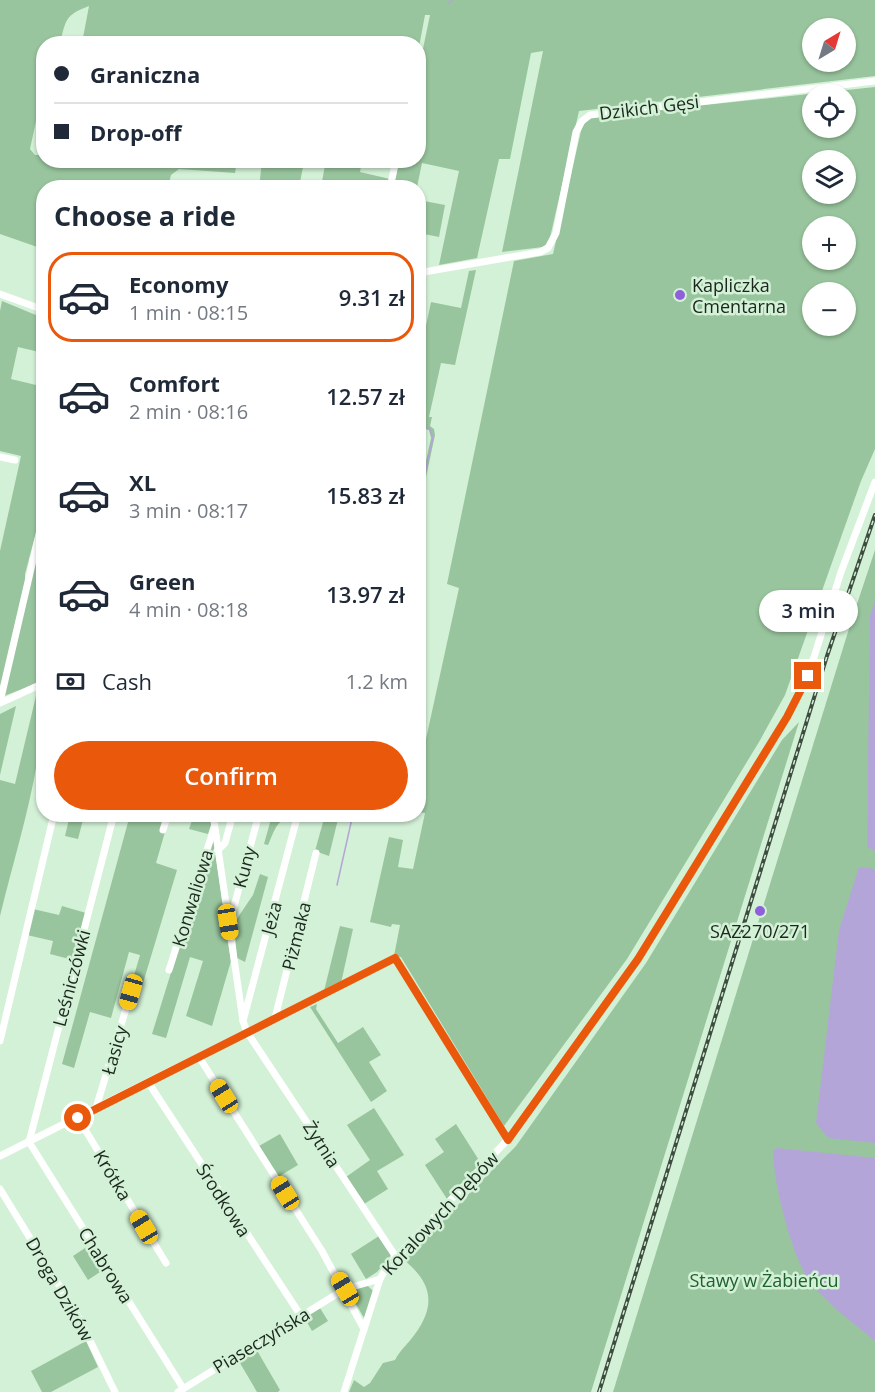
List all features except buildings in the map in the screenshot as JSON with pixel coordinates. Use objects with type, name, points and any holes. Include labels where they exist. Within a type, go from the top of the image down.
[{"type":"street","name":"Dzikich Gęsi","points":[[426,272],[540,252],[548,248],[556,233],[576,132],[582,121],[590,115],[875,81]]},
{"type":"street","points":[[0,294],[36,307]]},
{"type":"street","points":[[0,457],[15,460]]},
{"type":"street","name":"Koralowych Dębów","points":[[344,1392],[380,1279],[396,1257],[508,1140],[638,959],[787,717],[808,676],[841,572],[875,482]]},
{"type":"street","points":[[0,702],[36,546]]},
{"type":"street","points":[[0,702],[36,686]]},
{"type":"street","points":[[0,1041],[52,822]]},
{"type":"street","name":"Leśniczówki","points":[[29,1142],[112,822]]},
{"type":"street","points":[[163,830],[166,822]]},
{"type":"street","name":"Żytnia","points":[[214,822],[227,919],[243,1021],[247,1032],[396,1257]]},
{"type":"street","points":[[217,851],[225,843],[231,822]]},
{"type":"street","name":"Kuny","points":[[227,919],[233,910],[257,822]]},
{"type":"street","name":"Jeża","points":[[243,1021],[296,822]]},
{"type":"street","name":"Konwaliowa","points":[[169,970],[215,826]]},
{"type":"street","name":"Piżmaka","points":[[275,1018],[316,853]]},
{"type":"street","points":[[0,1156],[395,958],[508,1140]]},
{"type":"street","name":"Łasicy","points":[[96,1108],[131,992]]},
{"type":"street","points":[[199,1057],[345,1289],[364,1329]]},
{"type":"street","name":"Środkowa","points":[[148,1082],[301,1316]]},
{"type":"street","name":"Krótka","points":[[78,1118],[166,1263]]},
{"type":"street","name":"Chabrowa","points":[[29,1142],[181,1390]]},
{"type":"street","name":"Droga Dzików","points":[[0,1189],[79,1318],[115,1392]]},
{"type":"street","name":"Piaseczyńska","points":[[181,1390],[345,1289],[380,1279]]},
{"type":"green space","points":[[0,0],[875,0],[875,76],[579,111],[549,242],[543,247],[502,252],[543,51],[531,53],[510,159],[499,159],[477,258],[439,265],[459,171],[426,164],[426,36],[430,15],[425,15],[421,36],[83,36],[89,6],[75,12],[68,19],[62,36],[36,36],[36,121],[30,149],[36,155],[36,168],[236,168],[235,173],[179,169],[171,175],[170,180],[36,180],[36,247],[0,234]]},
{"type":"green space","points":[[875,87],[875,449],[861,481],[785,695],[759,742],[627,959],[504,1126],[401,957],[394,956],[400,925],[392,924],[391,927],[370,922],[389,837],[403,840],[398,867],[413,869],[423,822],[426,822],[426,739],[459,588],[447,584],[514,261],[553,254],[583,125],[591,117],[802,95],[802,138],[856,138],[856,89]]},
{"type":"green space","points":[[261,168],[303,168],[300,180],[260,180]]},
{"type":"green space","points":[[324,168],[361,168],[360,172],[390,179],[390,180],[322,180]]},
{"type":"green space","points":[[397,168],[421,168],[418,180],[395,180]]},
{"type":"green space","points":[[426,201],[445,205],[439,237],[426,234]]},
{"type":"green space","points":[[476,270],[455,365],[441,363],[429,417],[432,417],[430,426],[434,429],[435,435],[426,477],[426,461],[431,438],[429,430],[426,429],[426,326],[431,302],[461,308],[469,271]]},
{"type":"green space","points":[[2,301],[36,315],[36,351],[18,347],[11,379],[36,385],[36,532],[0,696],[0,551],[21,456],[0,451],[0,311]]},
{"type":"green space","name":"Stawy w Żabieńcu","points":[[875,550],[875,1392],[613,1392],[852,619]]},
{"type":"green space","points":[[35,562],[36,562],[36,684],[4,696]]},
{"type":"green space","points":[[36,696],[35,776],[0,916],[0,780],[15,784]]},
{"type":"green space","points":[[16,706],[0,775],[0,714]]},
{"type":"green space","points":[[799,722],[591,1392],[349,1392],[354,1380],[364,1387],[370,1383],[383,1363],[395,1360],[422,1323],[426,1313],[428,1294],[420,1277],[404,1260],[516,1146],[646,963],[782,740]]},
{"type":"green space","points":[[68,822],[82,822],[78,839],[65,836]]},
{"type":"green space","points":[[128,822],[165,822],[165,832],[156,863],[177,870],[140,993],[130,989],[140,955],[129,952],[111,1018],[90,1012],[74,1068],[62,1064]]},
{"type":"green space","points":[[192,822],[212,822],[208,834],[189,829]]},
{"type":"green space","points":[[270,822],[281,822],[277,825],[268,845],[264,844]]},
{"type":"green space","points":[[323,822],[337,822],[329,856],[315,851]]},
{"type":"green space","points":[[213,837],[231,961],[212,1026],[186,1016],[203,961],[190,957],[166,1038],[152,1034]]},
{"type":"green space","points":[[260,874],[268,877],[245,962],[237,958],[234,923],[253,895]]},
{"type":"green space","points":[[62,906],[86,913],[73,960],[50,954],[53,941],[27,935],[33,909],[59,915]]},
{"type":"green space","points":[[340,926],[353,929],[341,983],[324,991]]},
{"type":"green space","points":[[317,1004],[316,1009],[338,1043],[363,1027],[381,1055],[369,1062],[387,1091],[371,1102],[310,1007]]},
{"type":"green space","points":[[374,1108],[404,1155],[377,1171],[388,1189],[364,1204],[346,1177],[370,1160],[347,1125]]},
{"type":"green space","points":[[456,1124],[482,1165],[447,1199],[425,1165],[444,1152],[435,1139]]},
{"type":"green space","points":[[280,1134],[298,1165],[278,1177],[259,1146]]},
{"type":"green space","points":[[379,1236],[392,1254],[377,1272],[366,1279],[351,1254]]},
{"type":"green space","points":[[91,1244],[106,1268],[88,1280],[73,1256]]},
{"type":"green space","points":[[367,1285],[374,1292],[364,1318],[349,1292]]},
{"type":"green space","points":[[320,1308],[328,1321],[312,1331],[304,1317]]},
{"type":"green space","points":[[86,1341],[98,1367],[51,1392],[42,1392],[31,1371]]},
{"type":"green space","points":[[255,1347],[280,1390],[278,1392],[257,1392],[237,1358]]},
{"type":"shaded area","points":[[875,601],[875,851],[867,847],[870,616]]},
{"type":"shaded area","points":[[859,867],[875,869],[875,1143],[828,1138],[816,1123],[839,930]]},
{"type":"shaded area","points":[[777,1148],[875,1158],[875,1341],[827,1301],[813,1286],[798,1260],[776,1182],[773,1151]]},
{"type":"waterway","points":[[449,3],[452,0]]},
{"type":"waterway","points":[[426,427],[429,428],[433,437],[426,468]]},
{"type":"waterway","points":[[337,885],[351,822]]},
{"type":"railway","points":[[599,1392],[827,656],[875,515]]},
{"type":"place","name":"Kapliczka Cmentarna","points":[[680,295]]},
{"type":"place","name":"SAZ270/271","points":[[760,911]]},
{"type":"route","points":[[78,1118],[395,958],[508,1140],[638,959],[787,717],[808,676]]}]
